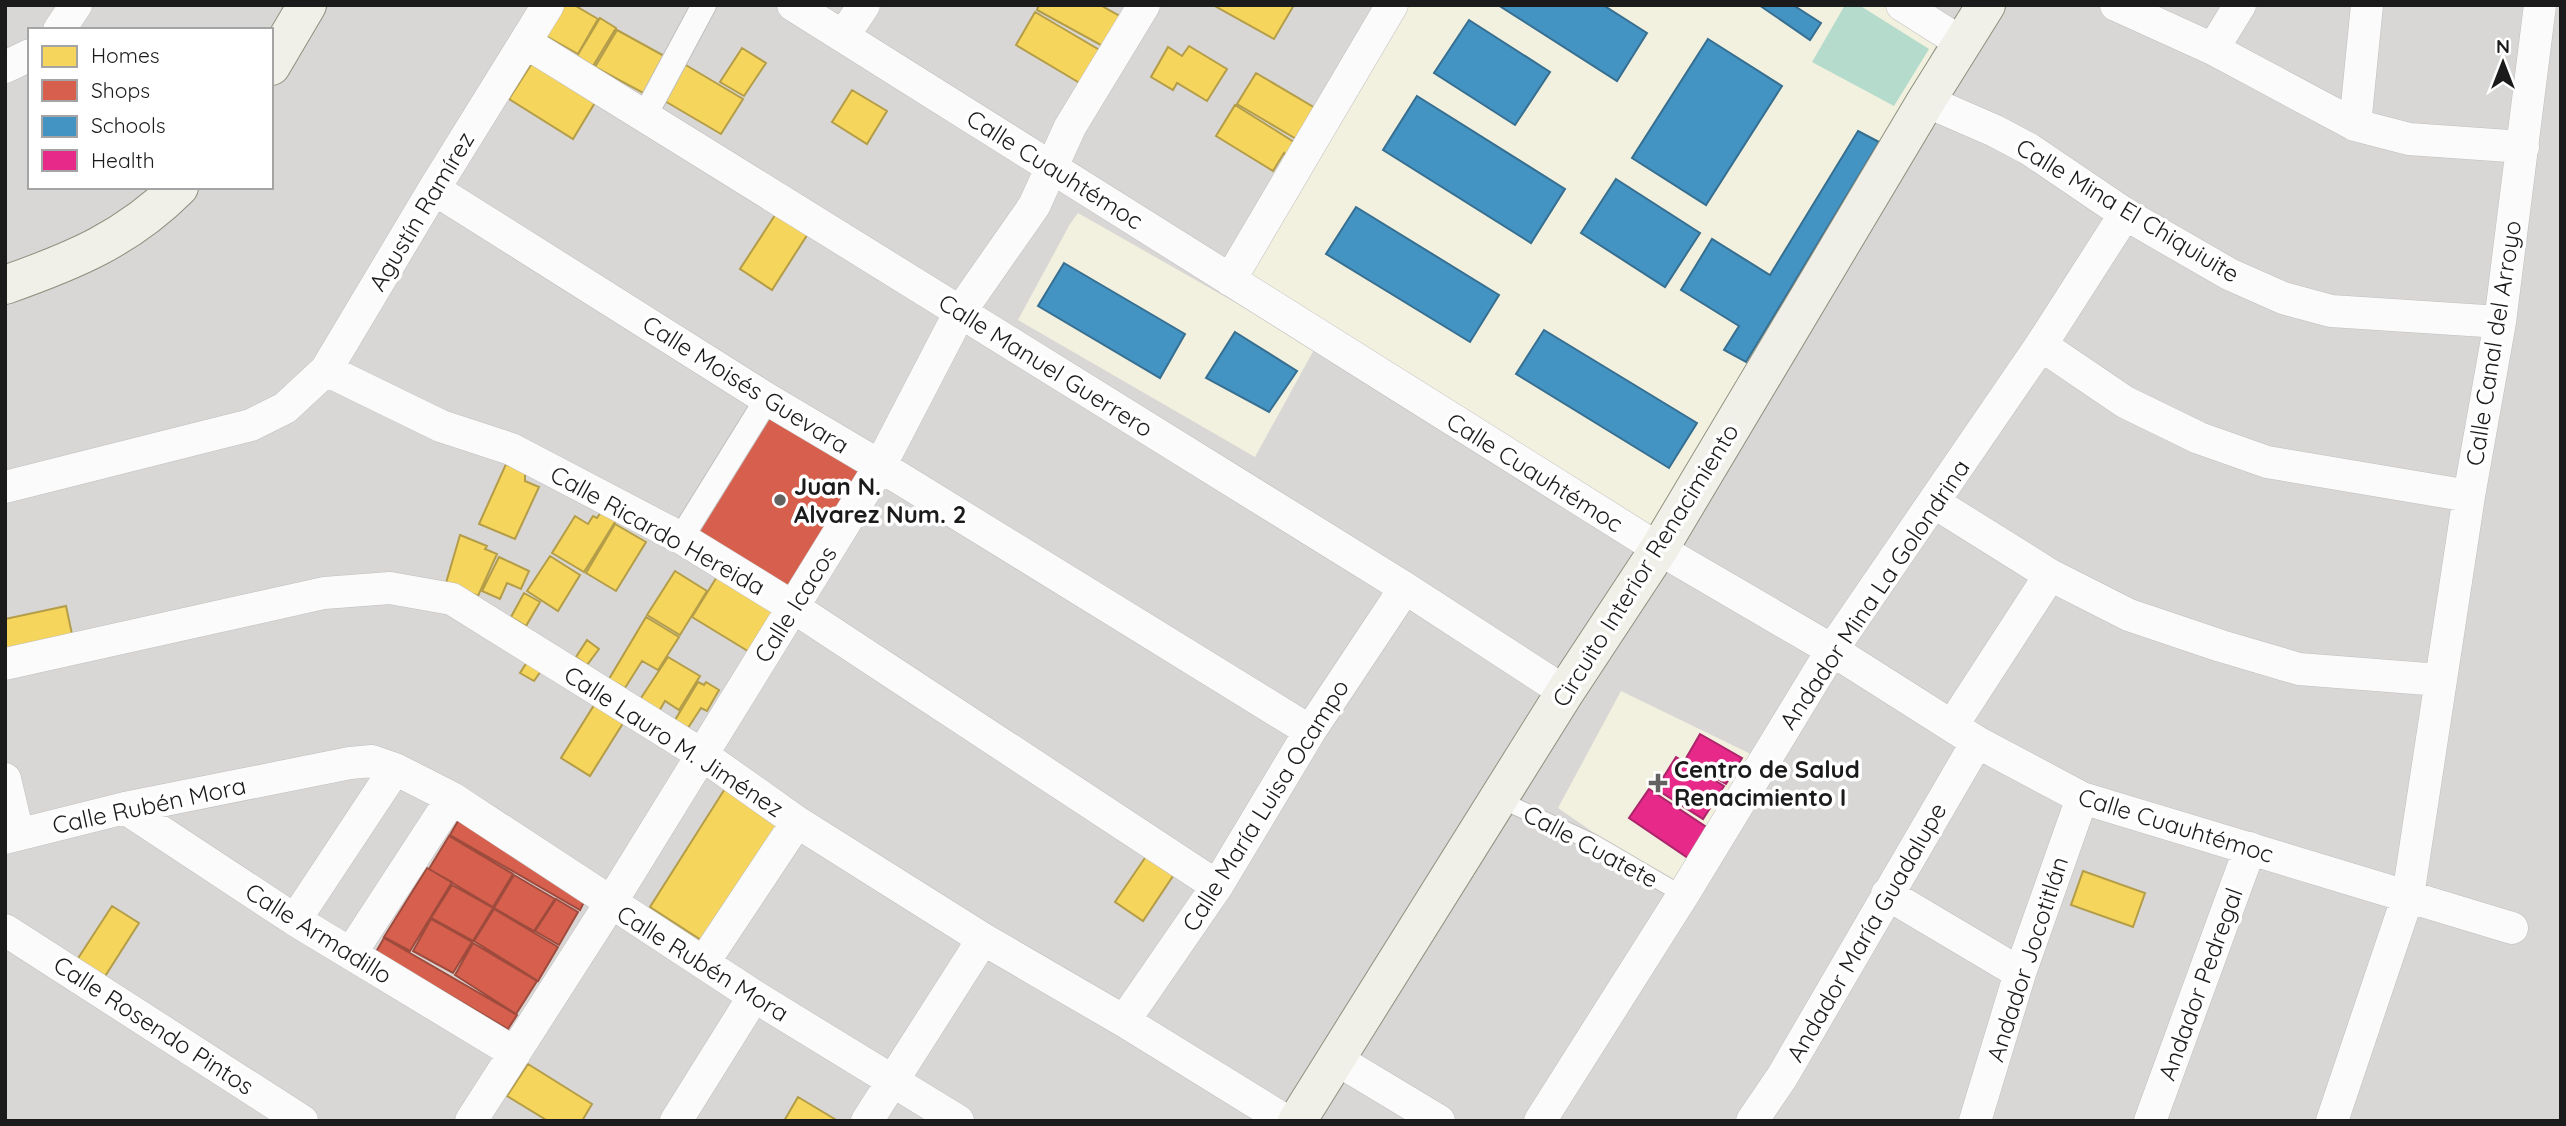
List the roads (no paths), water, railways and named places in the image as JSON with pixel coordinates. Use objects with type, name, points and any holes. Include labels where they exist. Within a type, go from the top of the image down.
[{"type":"main road","points":[[273,63],[307,5]]},
{"type":"main road","name":"Circuito Interior Renacimiento","points":[[1297,1121],[1565,692],[1659,550],[1986,5]]},
{"type":"main road","points":[[5,285],[75,260],[131,228],[178,189]]},
{"type":"street","points":[[60,28],[76,5]]},
{"type":"street","name":"Agustín Ramírez","points":[[5,487],[251,425],[285,408],[326,370],[433,189],[548,5]]},
{"type":"street","points":[[645,115],[704,5]]},
{"type":"street","name":"Calle Cuauhtémoc","points":[[793,5],[1659,550],[1832,650],[1964,734],[2082,798],[2512,928]]},
{"type":"street","points":[[844,35],[864,5]]},
{"type":"street","name":"Calle Icacos","points":[[471,1121],[610,904],[880,466],[960,312],[1034,206],[1070,127],[1144,5]]},
{"type":"street","points":[[1230,281],[1392,5]]},
{"type":"street","points":[[1902,5],[1962,43]]},
{"type":"street","points":[[2116,5],[2213,49],[2355,125],[2409,139],[2524,146]]},
{"type":"street","points":[[2213,49],[2240,5]]},
{"type":"street","points":[[2355,125],[2367,5]]},
{"type":"street","name":"Calle Canal del Arroyo","points":[[2332,1121],[2408,897],[2469,496],[2500,322],[2540,5]]},
{"type":"street","name":"Calle Manuel Guerrero","points":[[525,42],[1405,588],[1565,692]]},
{"type":"street","points":[[5,68],[28,56]]},
{"type":"street","name":"Calle Mina El Chiquiuite","points":[[1926,101],[2029,149],[2125,214],[2230,274],[2283,298],[2331,311],[2500,322]]},
{"type":"street","name":"Calle Moisés Guevara","points":[[433,189],[767,399],[1310,731]]},
{"type":"street","name":"Andador Mina La Golondrina","points":[[1540,1121],[1683,895],[1832,650],[1935,503],[2125,214]]},
{"type":"street","points":[[2041,345],[2125,402],[2200,438],[2267,462],[2469,496]]},
{"type":"street","name":"Calle Ricardo Hereida","points":[[326,370],[441,426],[511,449],[681,538],[793,607],[1217,886]]},
{"type":"street","points":[[681,538],[767,399]]},
{"type":"street","points":[[1935,503],[2050,575],[2129,615],[2299,669],[2440,680]]},
{"type":"street","name":"Andador María Guadalupe","points":[[1752,1121],[1782,1077],[1887,894],[1964,734],[2050,575]]},
{"type":"street","name":"Calle Lauro M. Jiménez","points":[[5,664],[324,593],[390,588],[452,598],[701,754],[797,822],[984,939],[1286,1121]]},
{"type":"street","name":"Calle María Luisa Ocampo","points":[[1124,1021],[1217,886],[1310,731],[1405,588]]},
{"type":"street","name":"Calle Rubén Mora","points":[[12,836],[125,808],[350,763],[372,761],[395,769],[452,798],[754,996],[958,1121]]},
{"type":"street","points":[[295,920],[395,769]]},
{"type":"street","points":[[5,779],[12,836]]},
{"type":"street","points":[[351,953],[452,798]]},
{"type":"street","name":"Andador Jocotitlán","points":[[1975,1121],[2020,974],[2082,798]]},
{"type":"street","name":"Calle Armadillo","points":[[125,808],[295,920],[515,1053]]},
{"type":"street","points":[[704,962],[797,822]]},
{"type":"street","name":"Andador Pedregal","points":[[2150,1121],[2250,848]]},
{"type":"street","points":[[1887,894],[2020,974]]},
{"type":"street","name":"Calle Rosendo Pintos","points":[[5,930],[302,1121]]},
{"type":"street","points":[[867,1121],[984,939]]},
{"type":"street","points":[[676,1121],[754,996]]},
{"type":"street","points":[[1336,1059],[1439,1121]]},
{"type":"lane","name":"Calle Cuatete","points":[[1499,799],[1594,843],[1683,895]]},
{"type":"place","name":"Juan N. Alvarez Num. 2","points":[[780,500]]},
{"type":"place","name":"Centro de Salud Renacimiento I","points":[[1658,783]]}]
